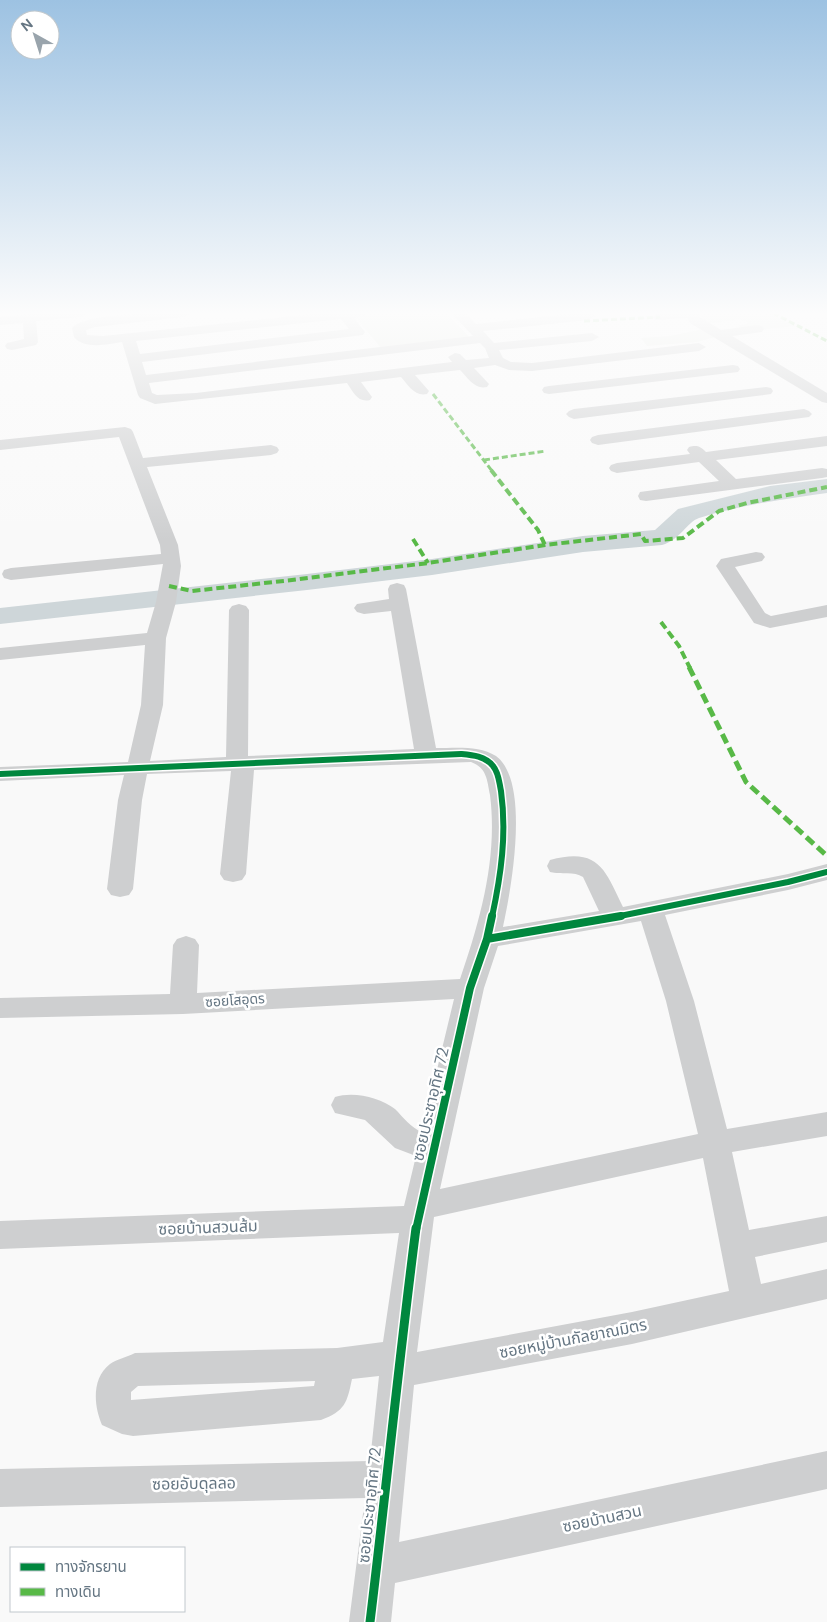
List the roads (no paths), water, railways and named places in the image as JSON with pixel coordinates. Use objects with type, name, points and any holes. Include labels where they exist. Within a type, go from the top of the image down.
[{"type":"street","points":[[143,389],[145,395],[149,398],[175,406],[296,391],[300,389]]},
{"type":"street","points":[[234,389],[237,397]]},
{"type":"street","points":[[358,389],[365,397]]},
{"type":"street","points":[[549,390],[561,389]]},
{"type":"street","points":[[629,389],[732,484]]},
{"type":"street","points":[[712,389],[782,446]]},
{"type":"street","points":[[810,389],[827,399]]},
{"type":"street","points":[[574,414],[766,390]]},
{"type":"street","points":[[598,440],[804,414]]},
{"type":"street","points":[[0,445],[115,431],[125,432],[138,462],[172,558],[167,597],[156,638],[152,705],[130,800],[120,889]]},
{"type":"street","points":[[617,468],[827,440]]},
{"type":"street","points":[[138,462],[272,448]]},
{"type":"street","points":[[646,496],[822,473]]},
{"type":"street","points":[[756,557],[725,566],[758,617],[770,622],[827,611]]},
{"type":"street","points":[[10,566],[67,568],[172,558]]},
{"type":"street","points":[[364,608],[399,596],[426,756]]},
{"type":"street","points":[[232,874],[240,763],[239,610]]},
{"type":"street","points":[[0,654],[156,638]]},
{"type":"street","name":"ซอยประชาอุทิศ 72","points":[[0,774],[476,755],[494,767],[499,776],[505,817],[497,896],[487,939],[470,988],[419,1213],[398,1364],[370,1622]]},
{"type":"street","points":[[559,866],[583,866],[593,872],[615,917]]},
{"type":"street","points":[[487,939],[615,917],[788,882],[827,872]]},
{"type":"street","points":[[650,909],[680,1001],[715,1143],[748,1302]]},
{"type":"street","points":[[183,1004],[186,945]]},
{"type":"street","name":"ซอยโสอุดร","points":[[0,1008],[183,1004],[323,994],[470,988]]},
{"type":"street","points":[[346,1106],[372,1110],[382,1116],[406,1139],[419,1145],[434,1145]]},
{"type":"street","points":[[419,1213],[715,1143],[827,1124]]},
{"type":"street","name":"ซอยบ้านสวนส้ม","points":[[0,1235],[419,1213]]},
{"type":"street","points":[[737,1247],[824,1228]]},
{"type":"street","name":"ซอยหมู่บ้านกัลยาณมิตร","points":[[337,1364],[330,1396],[321,1402],[133,1418],[122,1417],[115,1413],[112,1402],[116,1382],[124,1374],[135,1370],[337,1364],[398,1364],[632,1328],[827,1284]]},
{"type":"street","name":"ซอยบ้านสวน","points":[[376,1567],[827,1470]]},
{"type":"street","name":"ซอยอับดุลลอ","points":[[0,1488],[387,1479]]},
{"type":"waterway","points":[[0,616],[307,582],[432,567],[583,544],[662,537],[687,514],[770,493],[827,486]]}]
